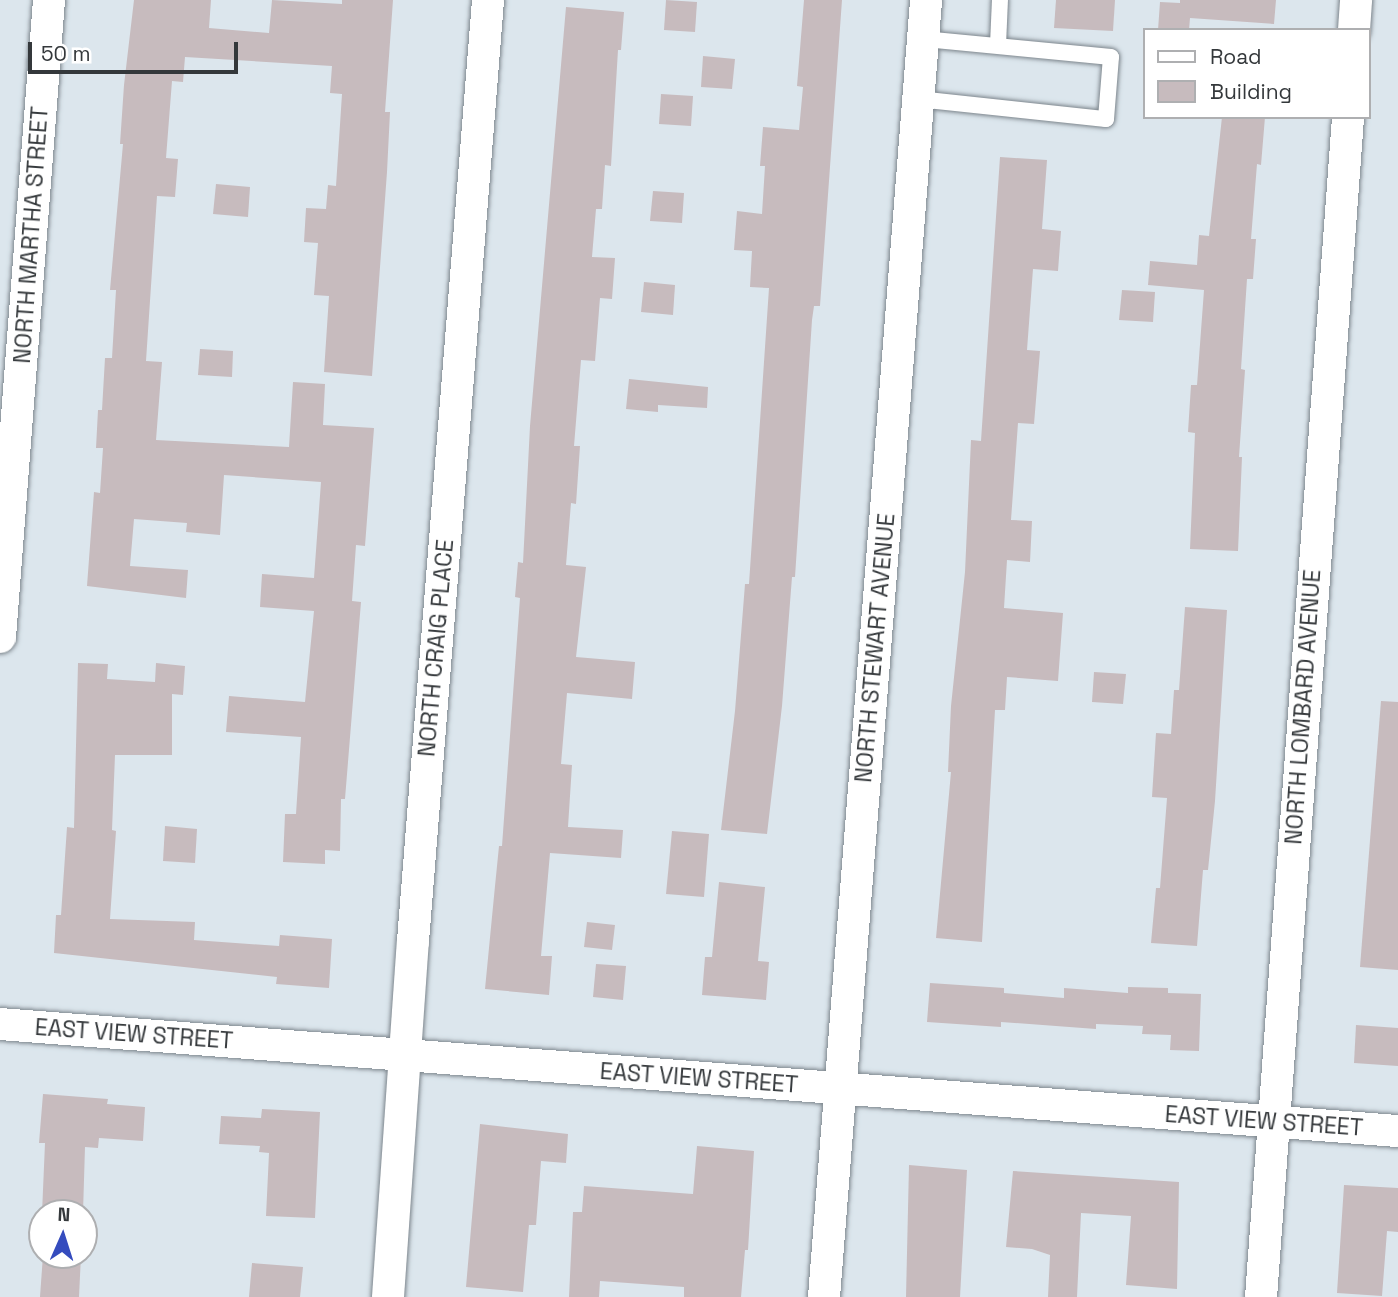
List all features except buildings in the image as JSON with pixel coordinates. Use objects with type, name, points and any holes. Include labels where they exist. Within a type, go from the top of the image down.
[{"type":"street","name":"NORTH MARTHA STREET","points":[[0,637],[49,0]]},
{"type":"street","name":"NORTH CRAIG PLACE","points":[[388,1297],[488,0]]},
{"type":"street","name":"NORTH STEWART AVENUE","points":[[824,1297],[926,0]]},
{"type":"street","points":[[1354,28],[1356,0]]},
{"type":"street","name":"NORTH LOMBARD AVENUE","points":[[1261,1297],[1348,119]]},
{"type":"street","name":"EAST VIEW STREET","points":[[0,1024],[1398,1131]]},
{"type":"lane","points":[[998,45],[1000,0]]},
{"type":"lane","points":[[918,99],[1106,119],[1111,57],[923,39]]}]
